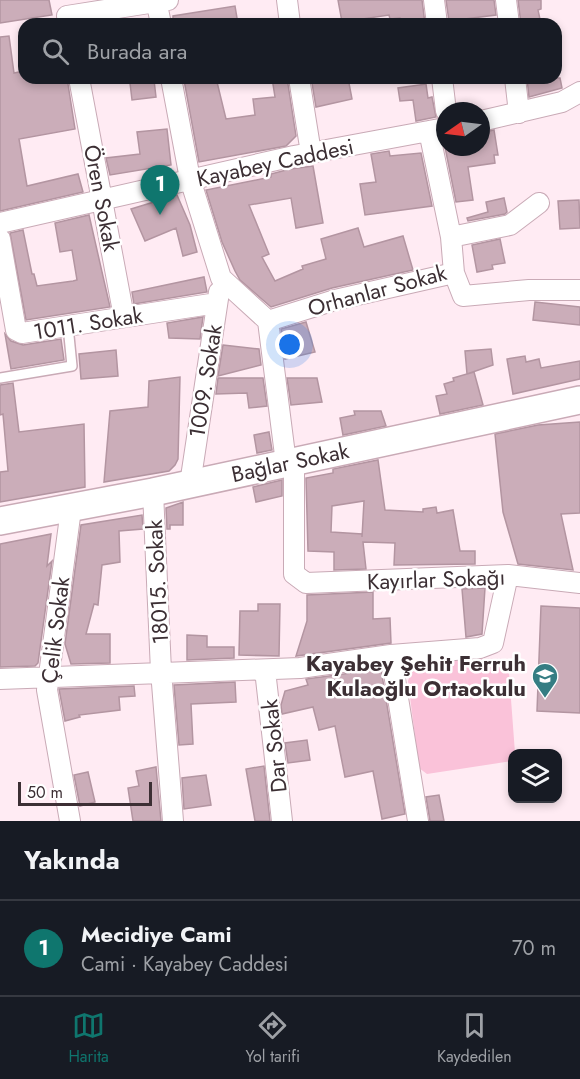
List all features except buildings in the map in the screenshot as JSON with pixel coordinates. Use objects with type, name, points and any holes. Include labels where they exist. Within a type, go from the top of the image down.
[{"type":"main road","name":"Bağlar Sokak","points":[[0,521],[153,492],[580,400]]},
{"type":"street","points":[[66,13],[160,0],[161,18]]},
{"type":"street","points":[[286,0],[289,18]]},
{"type":"street","points":[[434,0],[436,18]]},
{"type":"street","points":[[506,0],[508,18]]},
{"type":"street","name":"Ören Sokak","points":[[80,84],[124,317]]},
{"type":"street","points":[[172,84],[190,179],[221,278],[268,321],[290,462]]},
{"type":"street","points":[[300,84],[311,153]]},
{"type":"street","points":[[443,84],[445,102]]},
{"type":"street","points":[[516,84],[519,113]]},
{"type":"street","points":[[490,119],[562,102],[580,93]]},
{"type":"street","name":"Kayabey Caddesi","points":[[0,223],[190,179],[436,129]]},
{"type":"street","name":"Orhanlar Sokak","points":[[268,321],[335,300],[454,273],[440,156]]},
{"type":"street","points":[[451,237],[510,225],[539,203]]},
{"type":"street","name":"1011. Sokak","points":[[0,239],[16,330],[22,333],[217,303]]},
{"type":"street","points":[[454,273],[463,296],[529,290],[580,290]]},
{"type":"street","name":"1009. Sokak","points":[[190,484],[221,278]]},
{"type":"street","name":"Kayırlar Sokağı","points":[[290,462],[294,574],[306,583],[508,575],[580,583]]},
{"type":"street","name":"18015. Sokak","points":[[153,492],[161,671],[173,821]]},
{"type":"street","name":"Çelik Sokak","points":[[70,509],[47,677],[47,690],[70,821]]},
{"type":"street","points":[[0,679],[161,671],[300,668],[391,655],[480,648],[493,643],[508,575]]},
{"type":"street","points":[[391,655],[418,821]]},
{"type":"street","name":"Dar Sokak","points":[[266,670],[282,821]]},
{"type":"lane","points":[[0,378],[72,366],[68,326]]},
{"type":"shaded area","points":[[452,658],[508,659],[515,749],[508,749],[508,762],[427,774],[419,768],[408,681],[412,669]]},
{"type":"place","name":"Mecidiye Cami","points":[[160,215]]},
{"type":"place","name":"Kayabey Şehit Ferruh Kulaoğlu Ortaokulu","points":[[545,699]]}]
